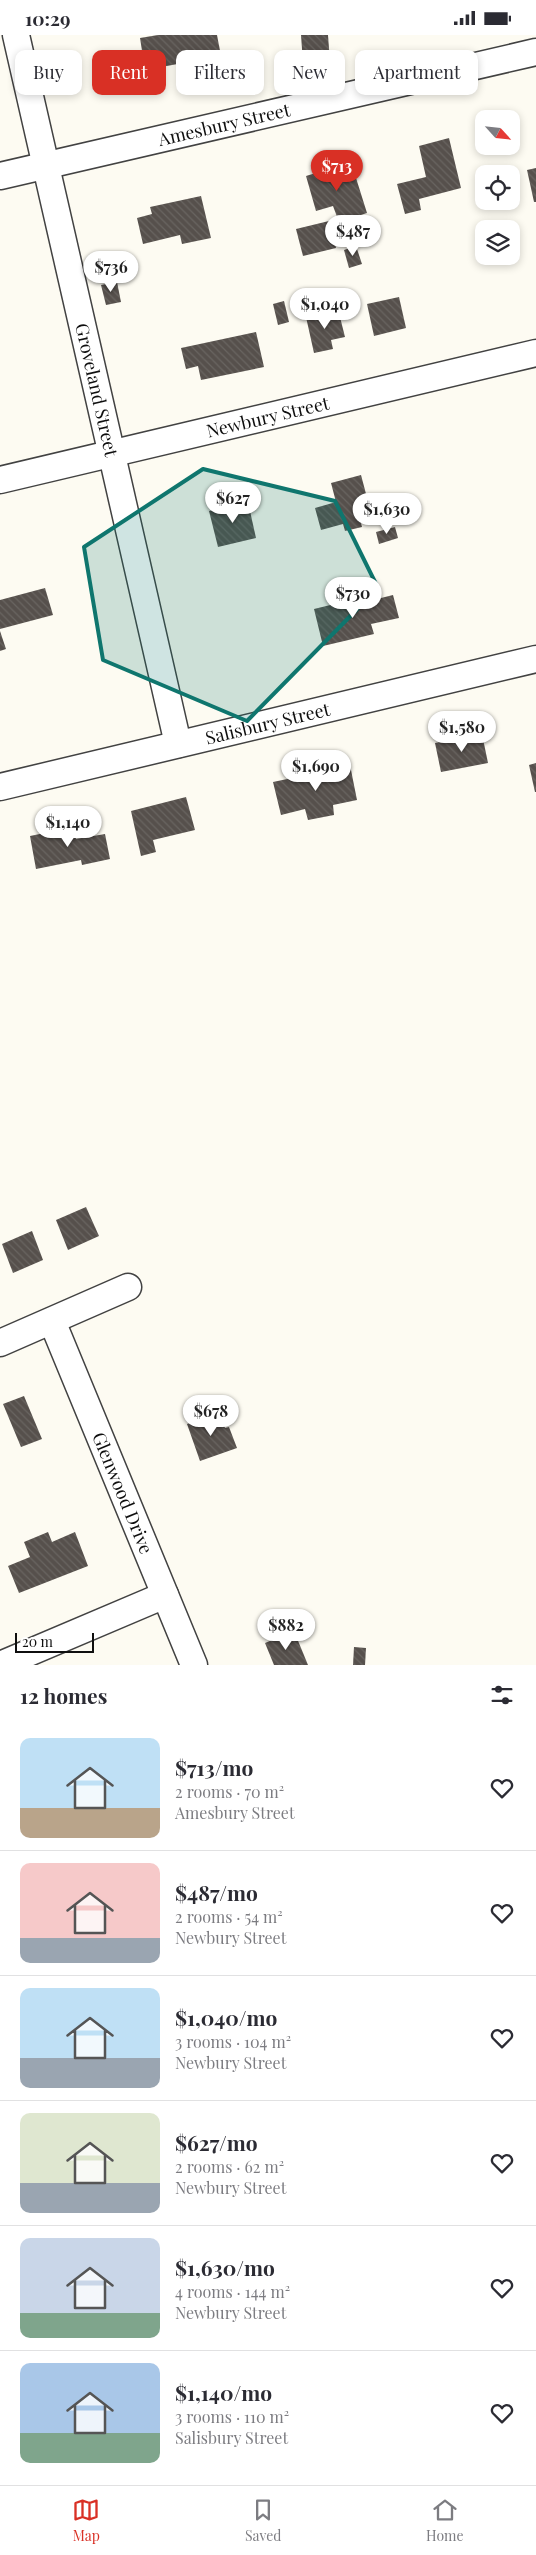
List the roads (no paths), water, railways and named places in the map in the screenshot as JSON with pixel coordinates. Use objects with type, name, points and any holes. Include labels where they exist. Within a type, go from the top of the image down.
[{"type":"street","name":"Groveland Street","points":[[16,35],[178,744]]},
{"type":"street","name":"Amesbury Street","points":[[0,176],[536,52]]},
{"type":"street","name":"Newbury Street","points":[[0,480],[536,353]]},
{"type":"street","name":"Salisbury Street","points":[[0,787],[536,659]]},
{"type":"street","points":[[0,1343],[128,1287]]},
{"type":"street","name":"Glenwood Drive","points":[[52,1321],[194,1665]]},
{"type":"street","points":[[0,1665],[165,1595]]}]
